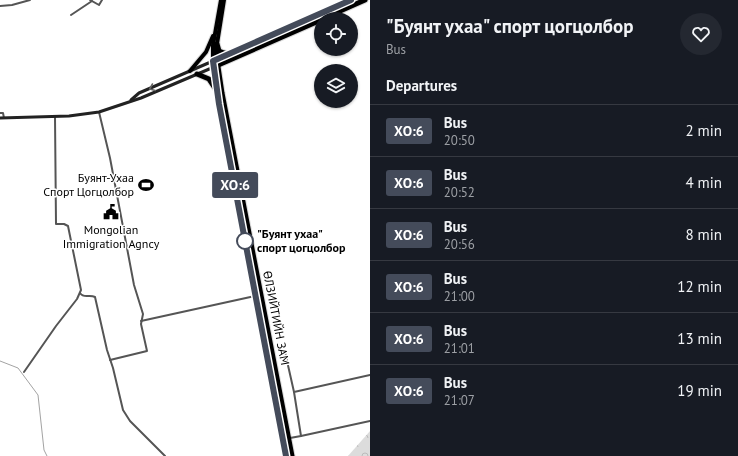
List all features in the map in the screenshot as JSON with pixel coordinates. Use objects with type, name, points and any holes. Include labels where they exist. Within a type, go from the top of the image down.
[{"type":"highway","points":[[220,81],[222,69],[230,61],[250,48],[351,0]]},
{"type":"highway","points":[[338,12],[365,0]]},
{"type":"highway","points":[[215,63],[230,54],[250,48],[314,22]]},
{"type":"highway","points":[[217,44],[219,51],[224,54],[230,54]]},
{"type":"highway","points":[[215,63],[230,61]]},
{"type":"highway","name":"ӨЛЗИЙТИЙН ЗАМ","points":[[215,63],[220,81],[266,333],[286,456]]},
{"type":"highway","name":"ӨЛЗИЙТИЙН ЗАМ","points":[[215,63],[217,90],[256,296],[266,333],[292,456]]},
{"type":"highway","points":[[197,74],[209,79],[217,90]]},
{"type":"main road","points":[[215,63],[213,45],[223,0]]},
{"type":"main road","points":[[215,63],[223,0]]},
{"type":"main road","points":[[190,71],[206,52],[216,28]]},
{"type":"main road","points":[[130,101],[139,94],[174,78],[215,63]]},
{"type":"main road","points":[[2,118],[55,117],[99,112],[141,98],[197,74],[215,63]]},
{"type":"main road","points":[[174,78],[176,83]]},
{"type":"street","points":[[0,6],[12,5],[30,0]]},
{"type":"street","points":[[71,15],[91,1],[99,5],[102,0]]},
{"type":"street","points":[[99,112],[110,158],[134,285],[143,314],[141,321],[145,338],[146,352],[110,360]]},
{"type":"street","points":[[0,113],[4,113],[2,118]]},
{"type":"street","points":[[24,372],[80,293],[80,284],[68,226],[64,224],[56,224],[55,117]]},
{"type":"street","points":[[80,293],[85,297],[91,295],[95,297],[106,350],[125,414],[130,421],[165,456]]},
{"type":"street","points":[[141,321],[256,296]]},
{"type":"street","points":[[285,352],[294,392],[301,436]]},
{"type":"street","points":[[294,392],[370,375]]},
{"type":"street","points":[[289,439],[370,421]]},
{"type":"green space","points":[[355,0],[361,0],[334,12],[328,12]]},
{"type":"green space","points":[[314,18],[314,21],[252,48],[251,46]]},
{"type":"green space","points":[[370,431],[370,456],[348,456]]},
{"type":"waterway","points":[[0,361],[18,368],[38,395],[44,450],[47,456]]},
{"type":"bus line","name":"ХО:6","points":[[286,456],[219,104],[213,61],[351,0]]},
{"type":"place","name":"Буянт-Ухаа Спорт Цогцолбор","points":[[146,185]]},
{"type":"place","name":"Mongolian Immigration Agncy","points":[[111,212]]},
{"type":"place","name":"\"Буянт ухаа\" спорт цогцолбор","points":[[245,241]]}]
